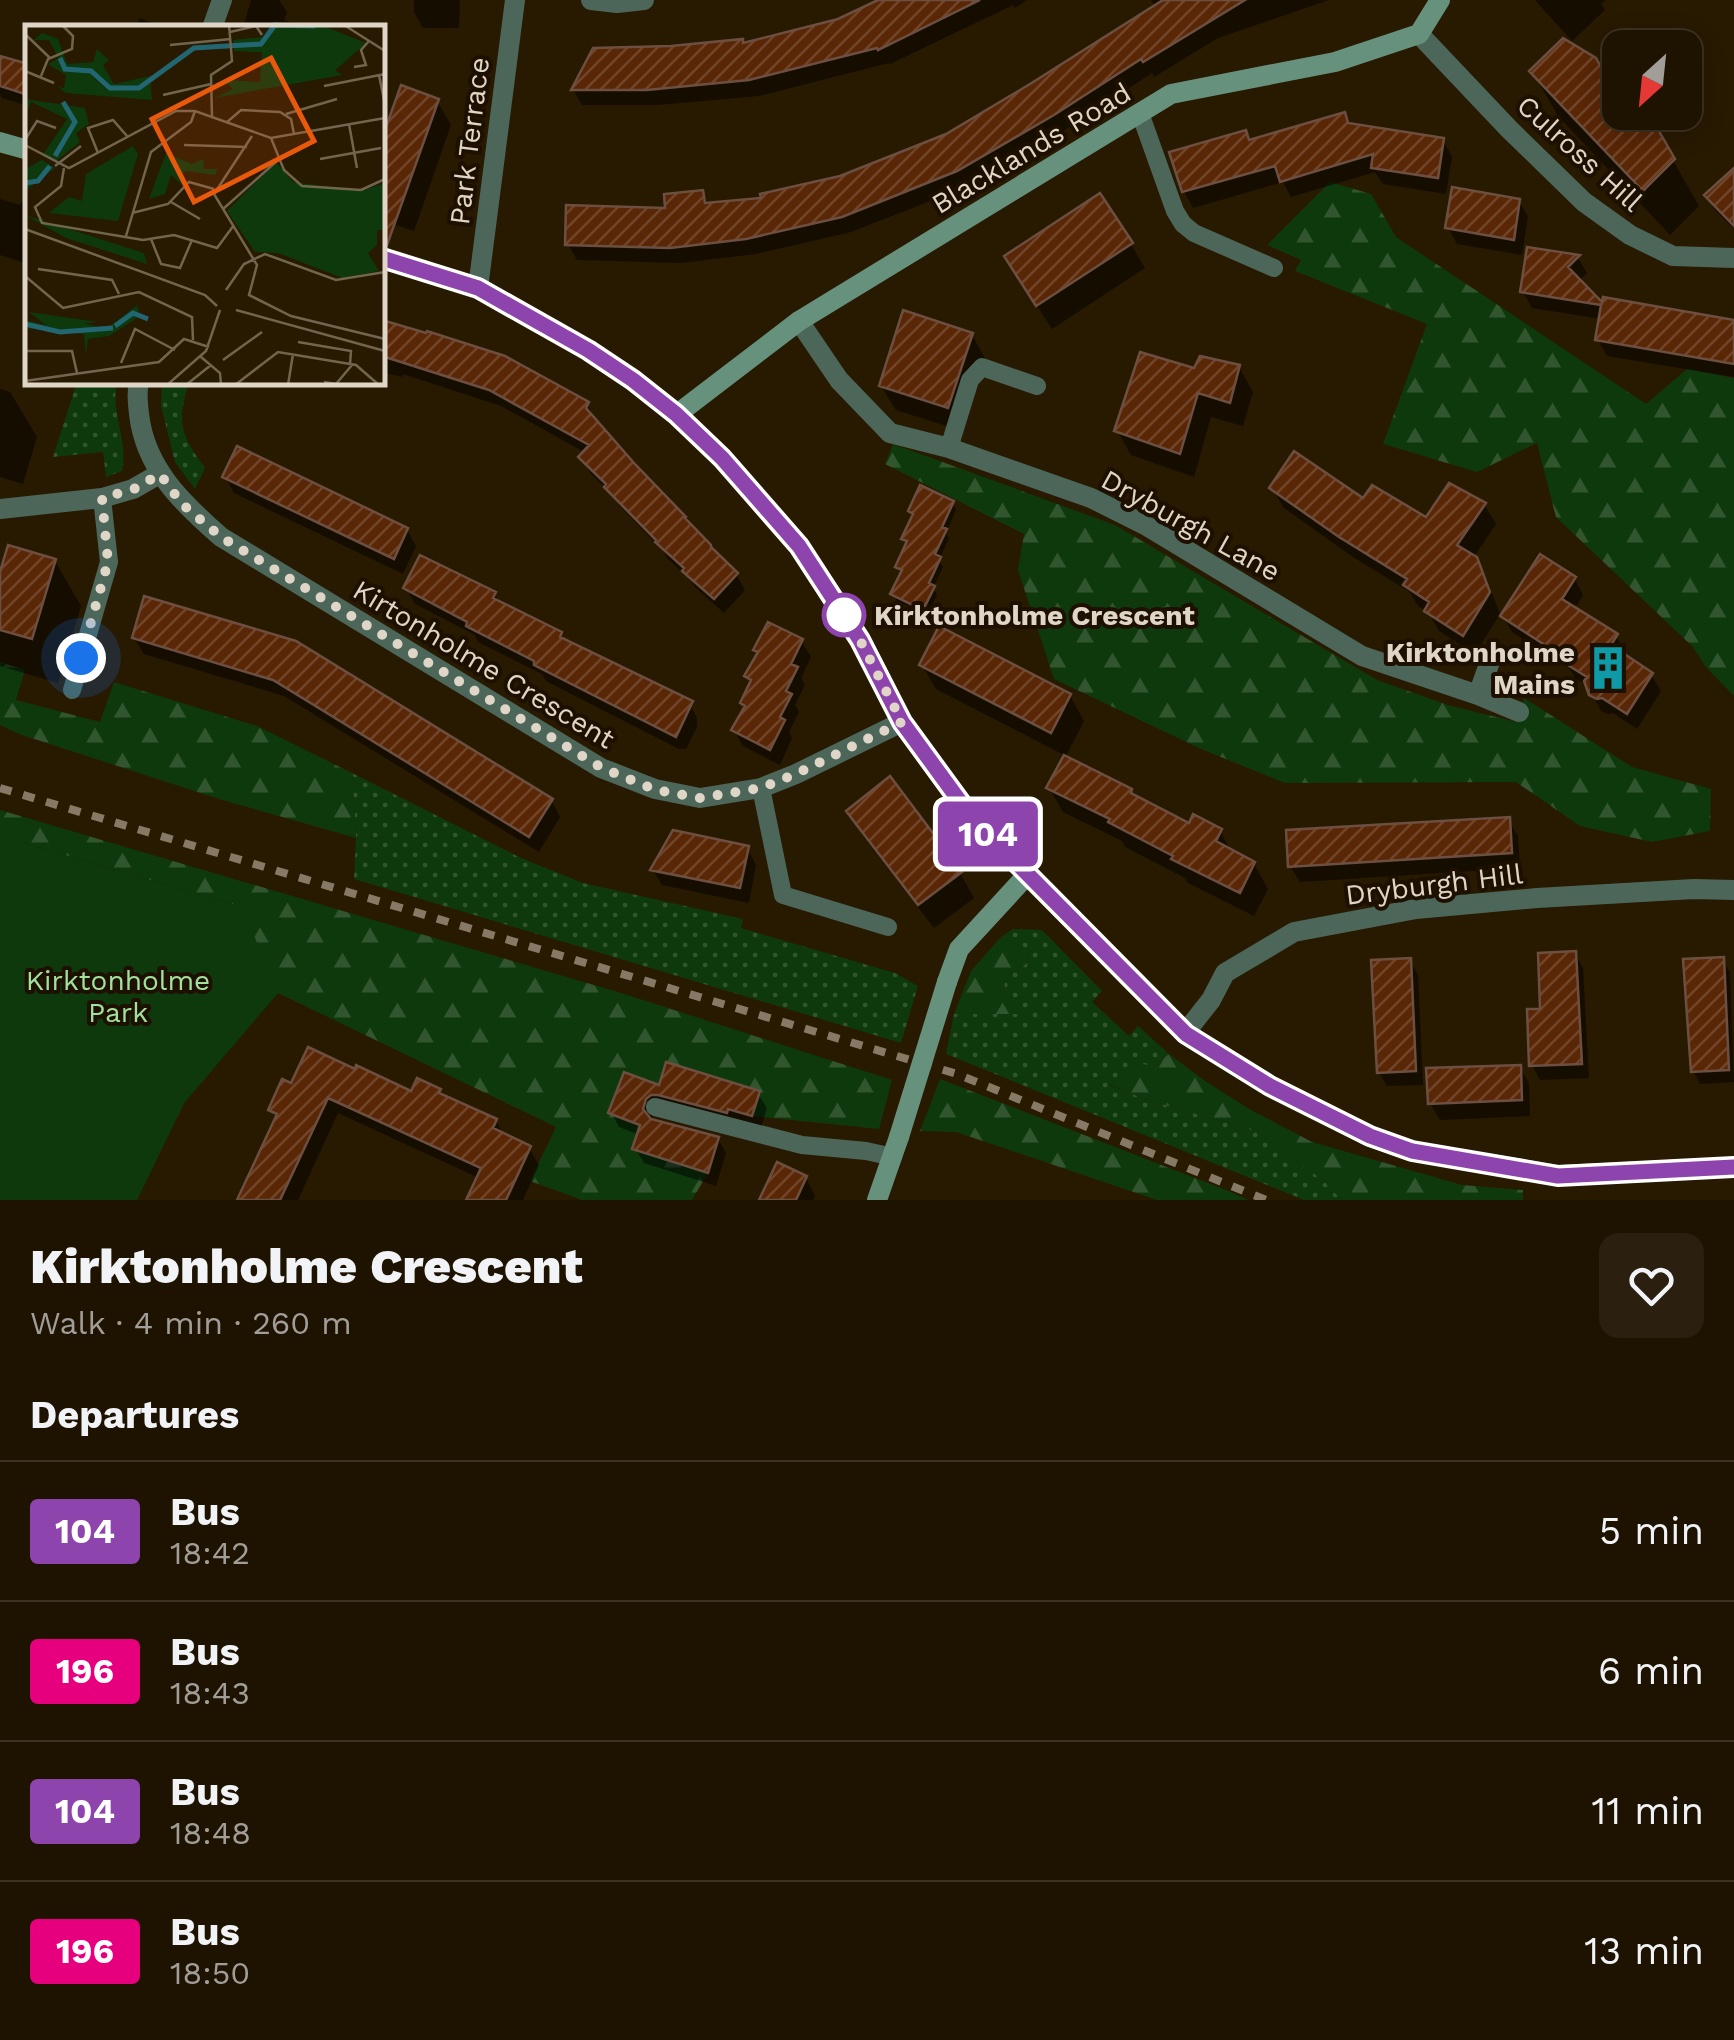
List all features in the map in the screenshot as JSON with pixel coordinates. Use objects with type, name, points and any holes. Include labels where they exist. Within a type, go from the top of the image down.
[{"type":"street","points":[[213,25],[222,0]]},
{"type":"street","name":"Park Terrace","points":[[478,288],[515,0]]},
{"type":"street","points":[[591,0],[644,0]]},
{"type":"street","points":[[1419,34],[1440,0]]},
{"type":"street","name":"Blacklands Road","points":[[676,414],[800,321],[1171,94],[1335,62],[1419,34]]},
{"type":"street","name":"Culross Hill","points":[[1419,34],[1584,202],[1630,235],[1674,256],[1734,258]]},
{"type":"street","points":[[0,142],[25,149]]},
{"type":"street","points":[[385,259],[478,288],[588,350],[676,414],[722,458],[799,546],[860,640],[902,722],[972,818],[1186,1034],[1270,1086],[1370,1136],[1412,1151],[1558,1176],[1734,1167]]},
{"type":"street","name":"Dryburgh Lane","points":[[800,321],[839,380],[890,434],[949,448],[1091,498],[1145,525],[1362,656],[1519,712]]},
{"type":"street","name":"Kirtonholme Crescent","points":[[138,385],[141,431],[160,474],[182,504],[221,537],[602,768],[656,790],[700,798],[761,788],[902,722]]},
{"type":"street","points":[[0,508],[102,498],[134,489],[160,474]]},
{"type":"street","points":[[1478,695],[1492,656]]},
{"type":"street","points":[[877,1200],[960,949],[1028,874]]},
{"type":"street","name":"Dryburgh Hill","points":[[1186,1034],[1225,973],[1294,932],[1416,910],[1520,900],[1734,890]]},
{"type":"lane","points":[[1140,114],[1174,211],[1183,224],[1194,233],[1274,268]]},
{"type":"lane","points":[[949,448],[970,380],[982,367],[1037,386]]},
{"type":"lane","points":[[72,690],[108,562],[102,498]]},
{"type":"lane","points":[[761,788],[783,895],[888,927]]},
{"type":"lane","points":[[655,1107],[802,1145],[866,1152],[896,1147]]},
{"type":"green space","points":[[1330,182],[1371,194],[1396,237],[1646,404],[1687,369],[1734,378],[1734,696],[1693,647],[1556,517],[1537,443],[1477,472],[1383,444],[1427,324],[1295,271],[1301,260],[1267,245]]},
{"type":"green space","points":[[76,385],[117,385],[122,471],[106,477],[103,452],[53,457]]},
{"type":"green space","points":[[162,385],[189,385],[183,428],[205,468],[195,489],[175,462],[161,406]]},
{"type":"green space","points":[[893,444],[1115,525],[1377,680],[1451,706],[1517,722],[1524,698],[1632,767],[1711,789],[1710,831],[1652,842],[1580,826],[1516,782],[1285,783],[1201,749],[1054,679],[1018,570],[1024,534],[885,464]]},
{"type":"green space","points":[[0,662],[25,670],[16,700],[100,722],[114,682],[257,726],[352,773],[356,838],[219,799],[0,725]]},
{"type":"green space","points":[[352,773],[521,858],[583,883],[743,919],[741,928],[895,973],[918,986],[901,1043],[354,879]]},
{"type":"green space","points":[[0,810],[621,993],[892,1080],[879,1129],[752,1116],[760,1091],[659,1087],[624,1072],[608,1112],[641,1123],[633,1149],[708,1173],[692,1200],[582,1200],[530,1181],[556,1127],[278,993],[184,1103],[137,1200],[242,907],[0,836]]},
{"type":"green space","name":"Kirktonholme Park","points":[[0,836],[242,907],[278,993],[184,1103],[137,1200],[0,1200]]},
{"type":"green space","points":[[1013,929],[1042,930],[1102,991],[1092,1002],[1129,1036],[1138,1026],[1169,1054],[1153,1067],[1109,1085],[1255,1131],[1323,1180],[1342,1200],[1304,1200],[946,1054],[954,1014],[1017,1014],[1005,997],[1004,977],[1026,964],[1030,950],[1000,938]]},
{"type":"green space","points":[[1000,938],[1030,950],[1026,964],[1004,977],[1005,997],[1018,1014],[954,1014],[971,971]]},
{"type":"green space","points":[[1169,1054],[1251,1110],[1312,1142],[1462,1185],[1523,1190],[1523,1200],[1342,1200],[1323,1180],[1255,1131],[1145,1099],[1108,1084],[1144,1064],[1153,1067]]},
{"type":"green space","points":[[940,1079],[1248,1200],[1157,1200],[956,1132],[920,1131]]},
{"type":"building","points":[[878,0],[980,0],[878,50],[749,80],[647,90],[571,90],[593,48],[743,39],[743,43],[838,19]]},
{"type":"building","points":[[1163,0],[1245,0],[957,171],[842,217],[746,239],[670,248],[565,245],[566,205],[665,208],[664,194],[703,190],[705,203],[761,198],[760,194],[840,176],[946,134]]},
{"type":"building","points":[[1563,38],[1596,58],[1602,69],[1602,130],[1658,130],[1675,159],[1643,191],[1529,71]]},
{"type":"building","points":[[0,56],[25,63],[25,94],[0,86]]},
{"type":"building","points":[[401,85],[439,99],[387,245],[385,245],[385,130]]},
{"type":"building","points":[[1345,112],[1348,123],[1444,138],[1438,178],[1371,168],[1373,154],[1280,182],[1275,166],[1182,192],[1169,152],[1246,130],[1249,140]]},
{"type":"building","points":[[1734,168],[1734,226],[1704,195]]},
{"type":"building","points":[[1452,187],[1520,199],[1514,240],[1445,228]]},
{"type":"building","points":[[1100,193],[1133,243],[1036,306],[1004,256]]},
{"type":"building","points":[[1527,247],[1580,255],[1568,267],[1602,302],[1603,297],[1734,320],[1734,364],[1595,340],[1601,305],[1520,292]]},
{"type":"building","points":[[903,310],[973,333],[948,408],[879,386]]},
{"type":"building","points":[[385,321],[505,356],[589,402],[586,408],[738,573],[714,599],[682,571],[684,568],[655,542],[578,457],[589,445],[489,390],[385,357]]},
{"type":"building","points":[[1140,352],[1194,368],[1200,356],[1240,365],[1230,403],[1198,393],[1180,454],[1114,431]]},
{"type":"building","points":[[237,446],[408,528],[394,559],[222,477]]},
{"type":"building","points":[[1294,451],[1363,498],[1372,485],[1426,517],[1449,483],[1486,503],[1457,545],[1477,557],[1490,592],[1463,636],[1424,611],[1429,602],[1403,585],[1407,579],[1269,488]]},
{"type":"building","points":[[920,485],[954,501],[935,554],[941,557],[929,583],[935,586],[923,610],[890,594],[902,570],[895,567],[907,541],[901,539],[913,514],[908,511]]},
{"type":"building","points":[[8,545],[56,559],[32,639],[0,630],[0,572]]},
{"type":"building","points":[[1540,554],[1576,577],[1562,599],[1618,634],[1611,645],[1653,673],[1627,714],[1602,698],[1589,695],[1584,681],[1587,677],[1500,616]]},
{"type":"building","points":[[420,555],[496,592],[493,598],[562,632],[560,637],[693,701],[676,737],[534,665],[534,661],[403,588]]},
{"type":"building","points":[[144,596],[296,641],[553,799],[529,837],[273,680],[132,638]]},
{"type":"building","points":[[768,622],[803,639],[791,664],[798,667],[786,691],[792,694],[780,717],[785,720],[770,750],[731,730],[745,706],[740,703],[751,680],[744,676],[758,652],[753,650]]},
{"type":"building","points":[[939,626],[1071,694],[1051,733],[919,665]]},
{"type":"building","points":[[1064,755],[1189,823],[1193,814],[1222,829],[1216,841],[1255,862],[1240,893],[1171,859],[1173,856],[1108,822],[1110,819],[1046,788]]},
{"type":"building","points":[[890,776],[962,872],[918,905],[846,811]]},
{"type":"building","points":[[1510,817],[1512,853],[1288,867],[1286,830]]},
{"type":"building","points":[[673,830],[749,846],[740,888],[650,870]]},
{"type":"building","points":[[1576,951],[1582,1064],[1529,1066],[1527,1009],[1540,1009],[1538,953]]},
{"type":"building","points":[[1724,957],[1729,1070],[1691,1072],[1683,959]]},
{"type":"building","points":[[1411,958],[1416,1071],[1377,1073],[1371,960]]},
{"type":"building","points":[[308,1047],[411,1091],[417,1078],[441,1089],[439,1093],[497,1119],[493,1128],[531,1146],[506,1200],[466,1200],[481,1168],[328,1098],[280,1200],[237,1200],[277,1114],[268,1110],[282,1079],[291,1083]]},
{"type":"building","points":[[666,1062],[760,1091],[752,1116],[658,1095],[646,1099],[643,1109],[651,1119],[719,1137],[708,1173],[632,1149],[640,1125],[608,1113],[624,1072],[659,1085]]},
{"type":"building","points":[[1521,1065],[1522,1100],[1428,1104],[1426,1068]]},
{"type":"building","points":[[777,1162],[807,1176],[796,1200],[759,1200]]},
{"type":"railway","points":[[0,788],[957,1074],[1266,1200]]},
{"type":"bus line","name":"104","points":[[385,259],[478,288],[588,350],[676,414],[722,458],[799,546],[860,640],[902,722],[972,818],[1186,1034],[1270,1086],[1370,1136],[1412,1151],[1558,1176],[1734,1167]]},
{"type":"place","name":"Kirktonholme Crescent","points":[[844,615]]},
{"type":"place","name":"Kirktonholme Mains","points":[[1608,668]]},
{"type":"route","points":[[81,658],[108,562],[102,498],[134,489],[160,474],[182,504],[221,537],[602,768],[656,790],[700,798],[761,788],[902,722],[844,615]]}]
